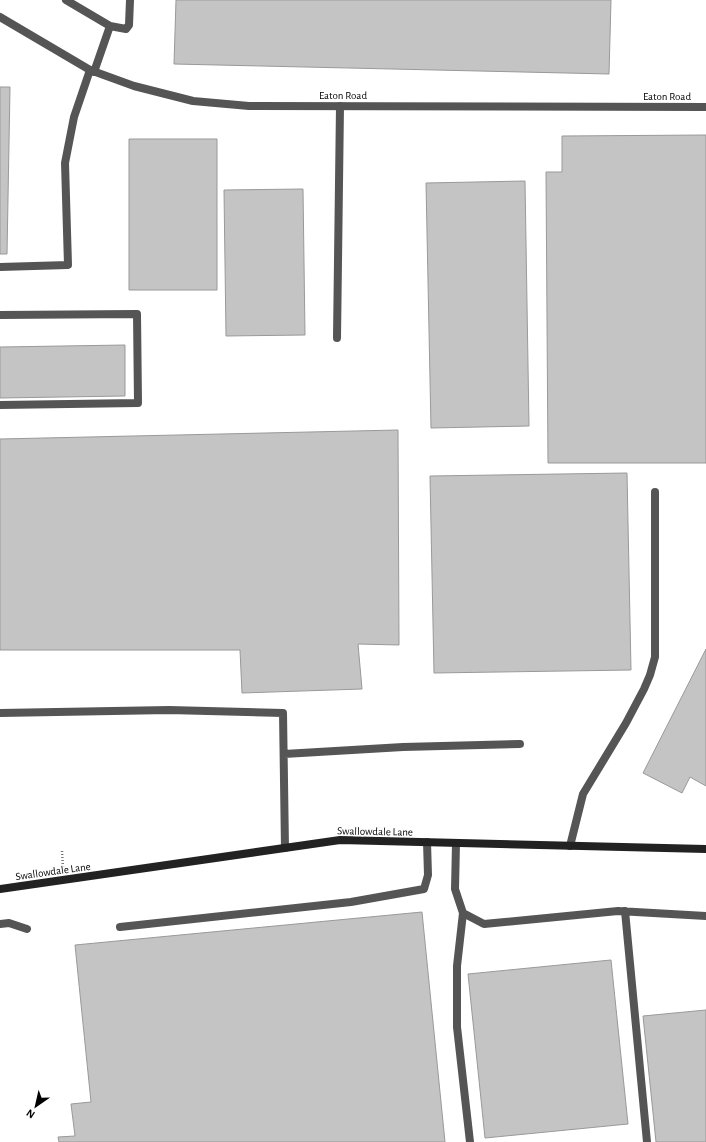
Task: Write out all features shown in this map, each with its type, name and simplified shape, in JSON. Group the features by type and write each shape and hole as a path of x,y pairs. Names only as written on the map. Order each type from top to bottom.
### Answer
{"street":[{"path":"66,0 110,26 126,29 128,28 130,0"},
{"name":"Eaton Road","path":"0,17 92,71 134,86 193,101 249,106 706,107"},
{"path":"0,267 68,265 65,163 74,116 110,26"},
{"path":"337,338 340,106"},
{"path":"0,315 137,314 138,403 0,405"},
{"path":"570,846 583,794 626,723 644,689 650,676 655,657 655,492"},
{"path":"0,713 169,710 283,713 285,848"},
{"path":"284,754 403,747 520,744"},
{"name":"Swallowdale Lane","path":"0,889 340,840 706,849"},
{"path":"120,927 351,902 424,889 428,875 427,842"},
{"path":"456,843 455,889 463,913 456,966 457,1027 470,1142"},
{"path":"463,913 484,924 618,911 706,916"},
{"path":"625,911 647,1142"},
{"path":"0,924 9,923 27,930"}],"building":[{"path":"176,0 611,0 609,74 174,64"},
{"path":"0,87 10,87 7,254 0,254"},
{"path":"706,135 706,463 548,463 546,172 562,172 562,136"},
{"path":"129,139 217,139 217,290 129,290"},
{"path":"525,181 529,426 431,428 426,183"},
{"path":"303,189 305,335 226,336 224,190"},
{"path":"125,345 125,396 0,398 0,347"},
{"path":"398,430 399,645 358,644 362,689 242,693 240,650 0,650 0,439"},
{"path":"627,473 631,670 434,673 430,476"},
{"path":"706,649 706,786 690,777 682,793 643,773"},
{"path":"422,912 445,1142 59,1142 58,1137 75,1136 71,1104 91,1102 75,945"},
{"path":"611,960 628,1124 485,1138 468,974"},
{"path":"706,1010 706,1142 656,1142 643,1016"}]}
